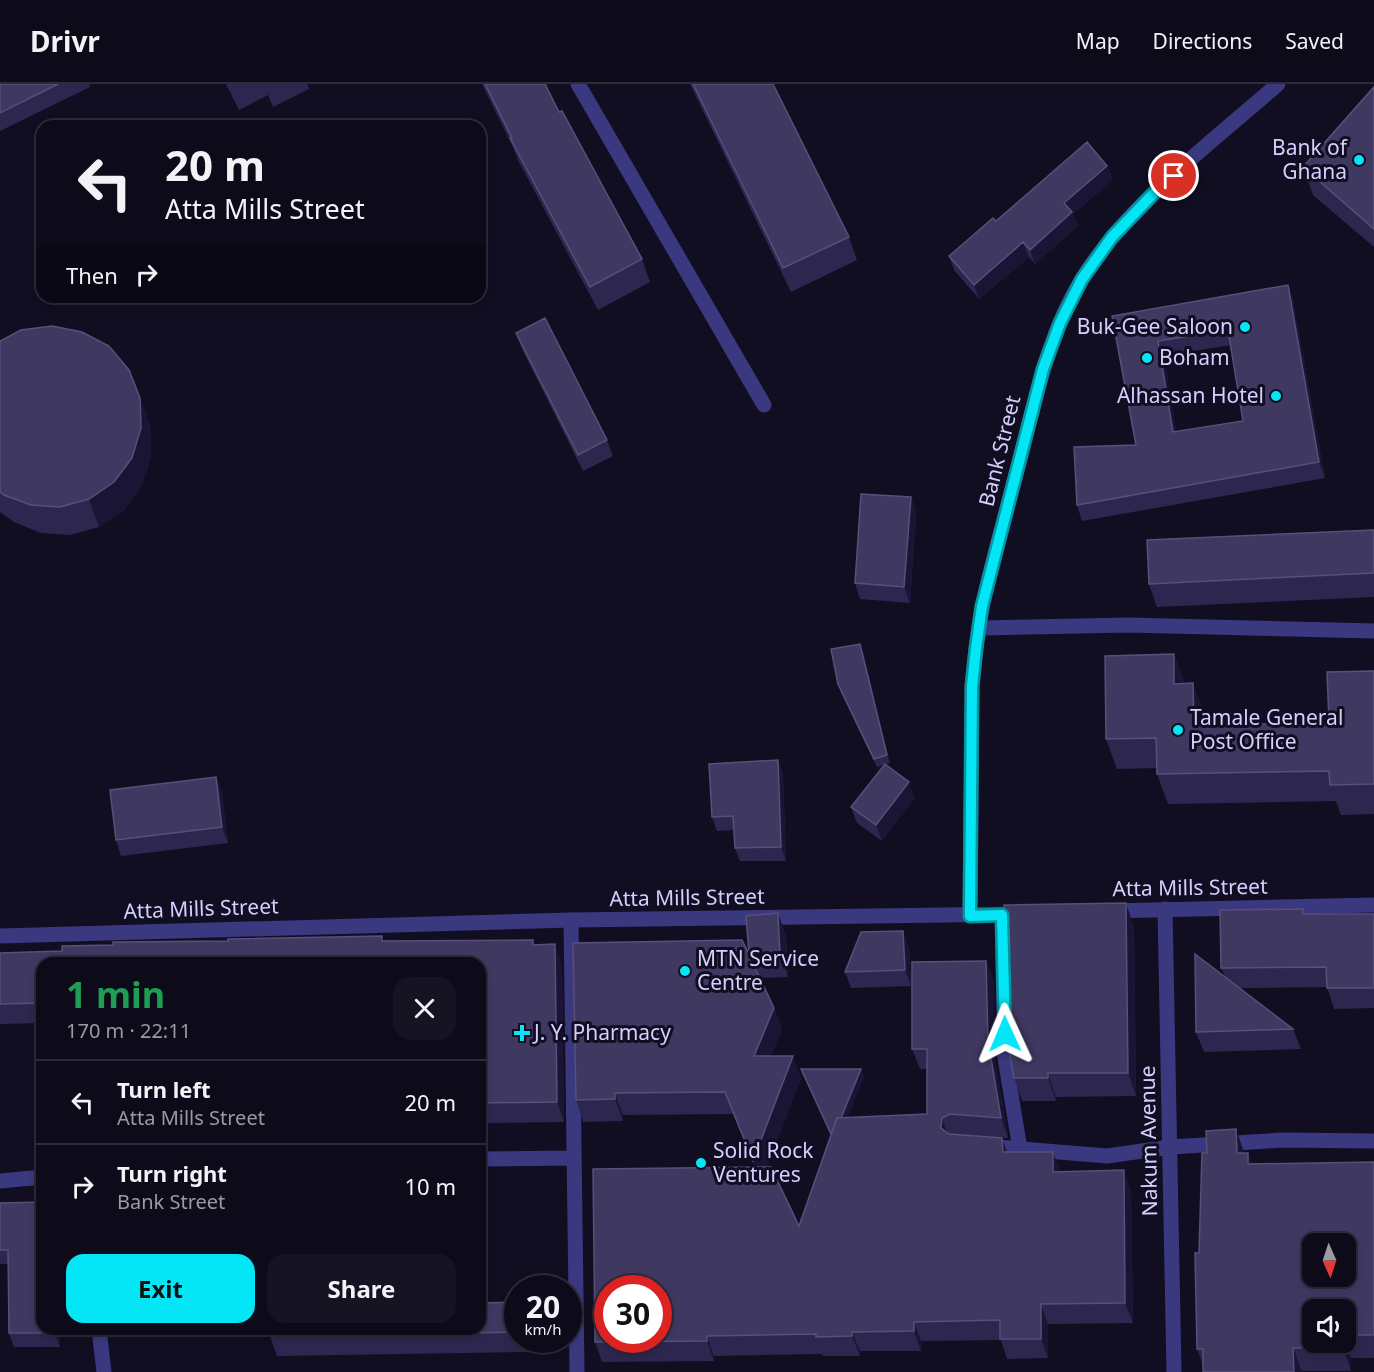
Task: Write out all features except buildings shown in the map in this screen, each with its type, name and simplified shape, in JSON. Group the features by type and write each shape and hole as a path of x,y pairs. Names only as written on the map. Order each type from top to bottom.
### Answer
{"street":[{"path":"578,84 764,405"},
{"name":"Bank Street","path":"970,916 972,686 982,606 1043,369 1060,323 1082,279 1112,237 1156,191 1278,84"},
{"path":"979,628 1128,625 1374,630"},
{"name":"Atta Mills Street","path":"1095,912 1374,905"},
{"name":"Nakum Avenue","path":"1165,909 1174,1372"},
{"name":"Atta Mills Street","path":"0,936 571,920 1037,914"},
{"path":"1002,915 1005,1058 1020,1149"},
{"path":"571,920 577,1372"},
{"path":"967,1144 1107,1156 1170,1148 1283,1140 1374,1141"},
{"path":"486,1159 574,1158"},
{"path":"0,1181 36,1178"},
{"path":"100,1335 104,1372"}],"place":[{"name":"Bank of Ghana","path":"1359,160"},
{"name":"Buk-Gee Saloon","path":"1245,327"},
{"name":"Boham","path":"1147,358"},
{"name":"Alhassan Hotel","path":"1276,396"},
{"name":"Tamale General Post Office","path":"1178,730"},
{"name":"MTN Service Centre","path":"685,971"},
{"name":"J. Y. Pharmacy","path":"522,1033"},
{"name":"Solid Rock Ventures","path":"701,1163"}],"route":[{"path":"1005,1034 1002,915 970,916 972,686 982,606 1043,369 1060,323 1082,279 1112,237 1156,191 1174,176"}]}
